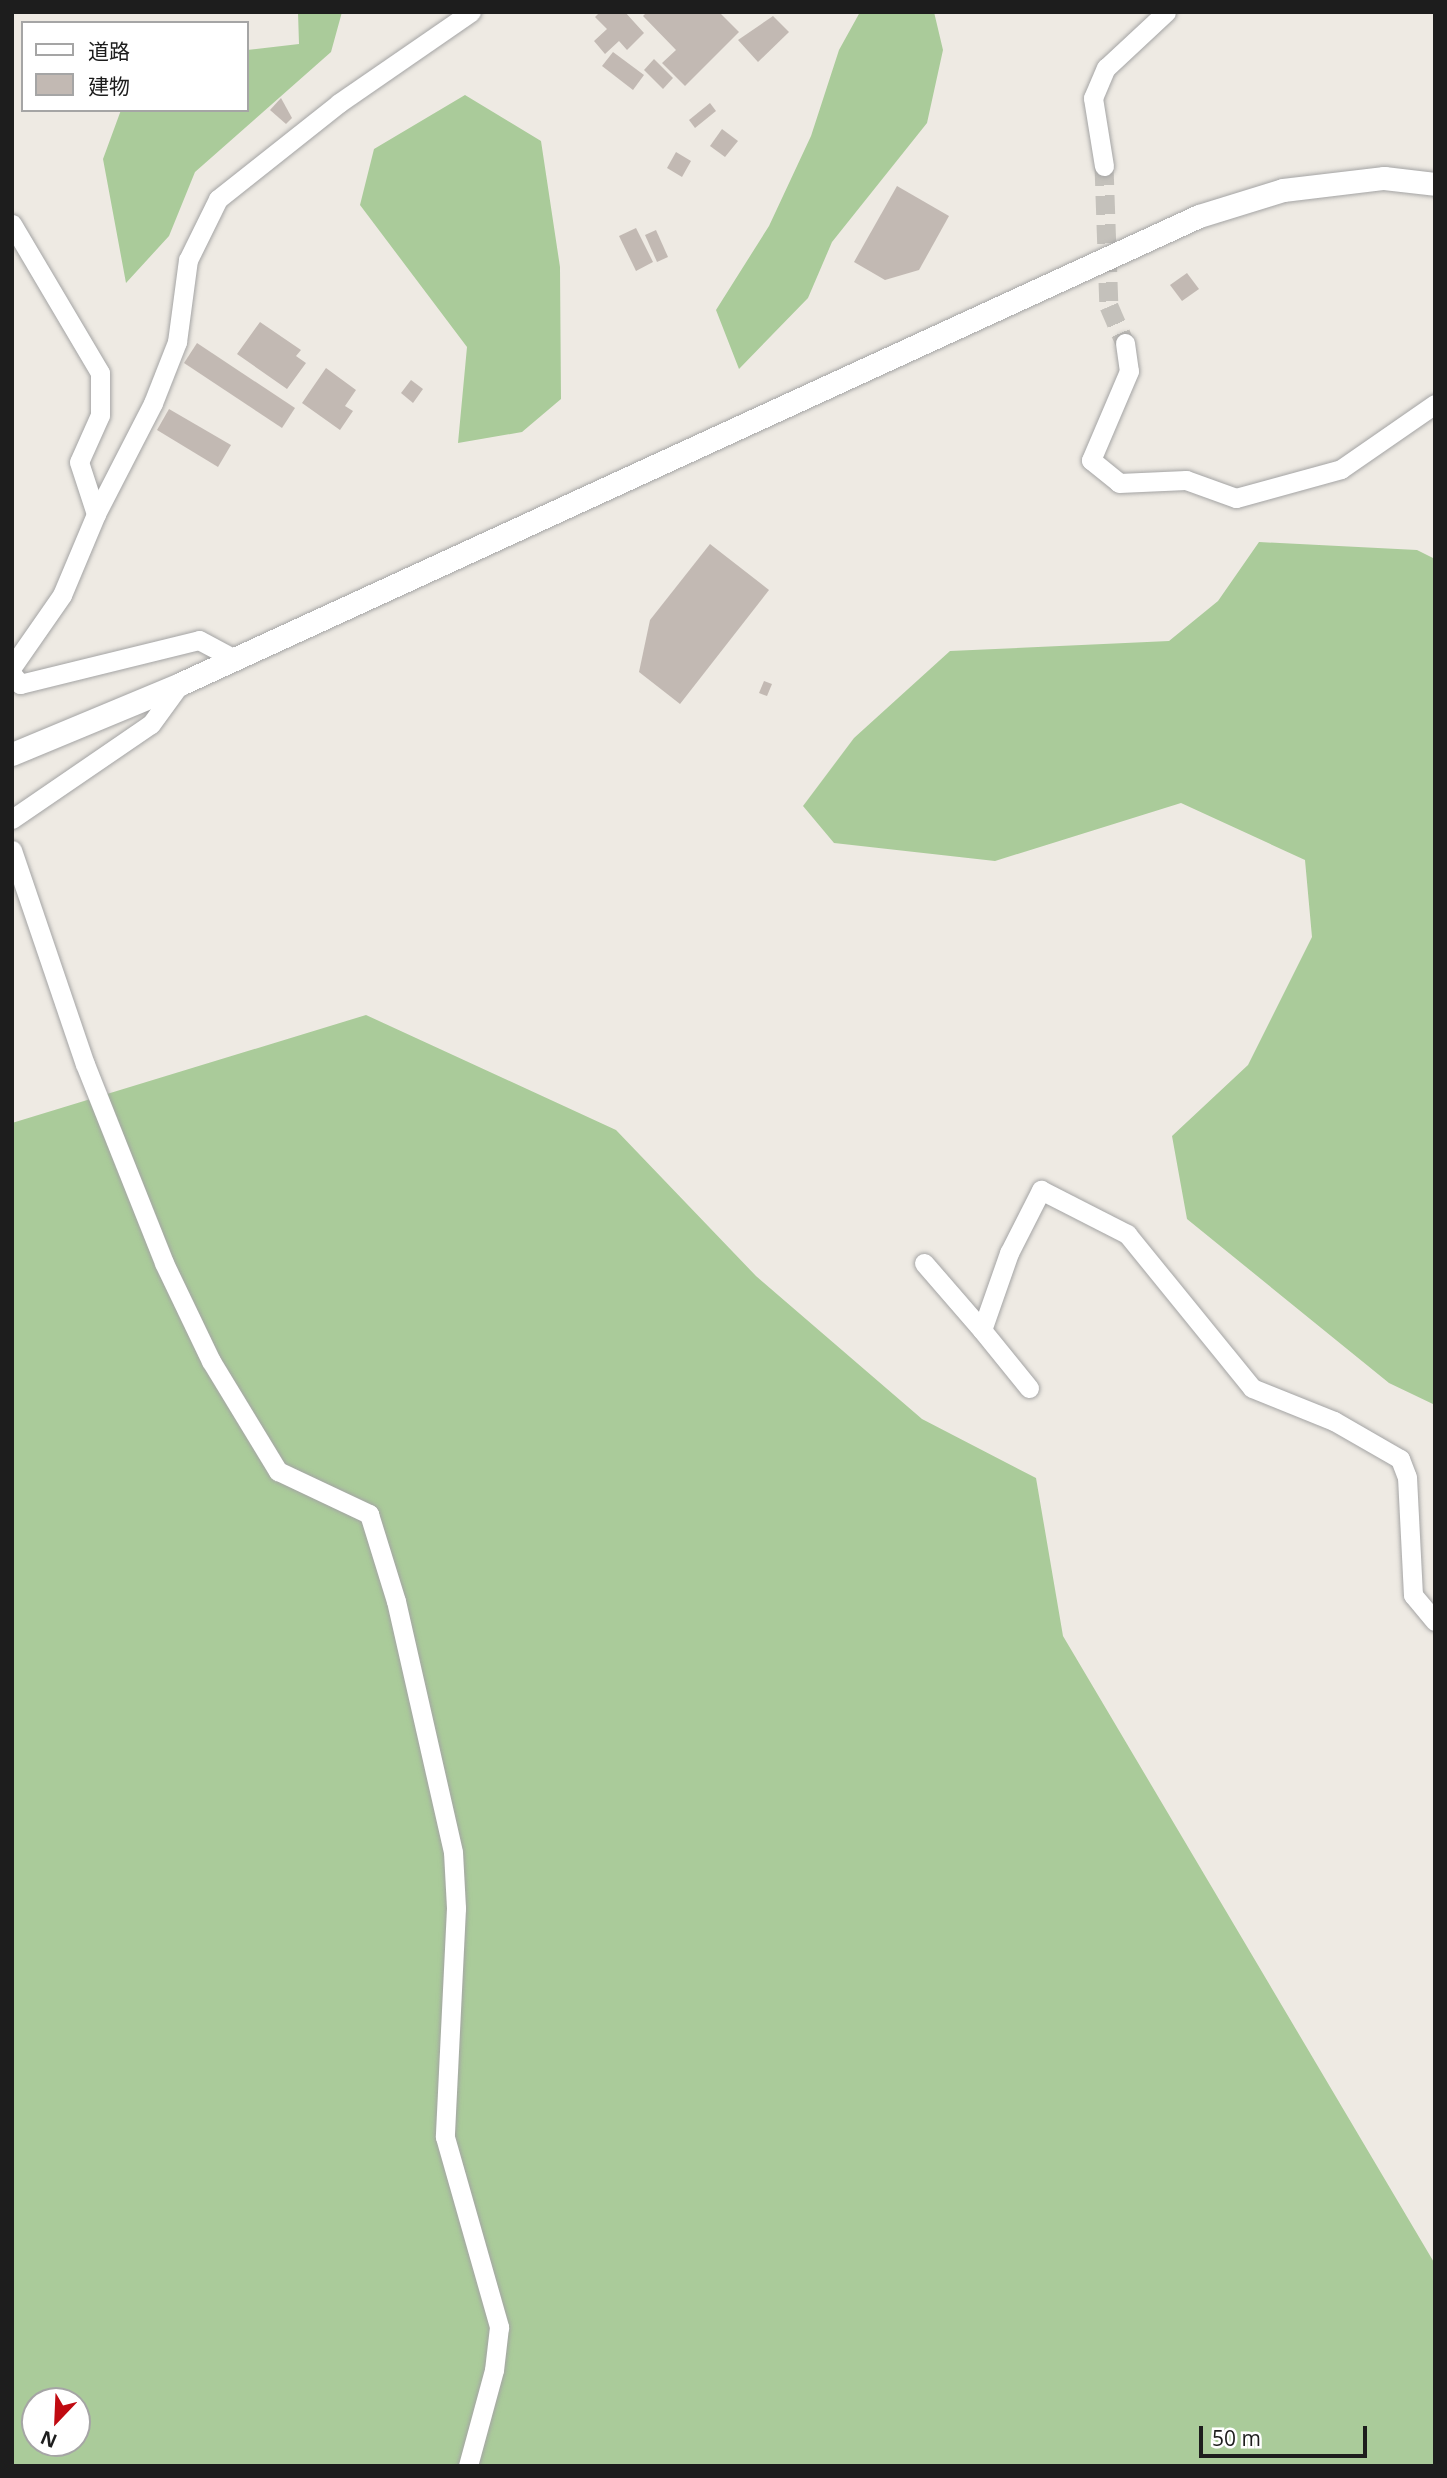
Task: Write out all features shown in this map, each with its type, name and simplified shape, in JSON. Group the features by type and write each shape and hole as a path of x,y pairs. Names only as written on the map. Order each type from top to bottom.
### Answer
{"street":[{"path":"12,667 62,596 96,513 153,403 177,342 188,260 218,199 339,103 434,42 471,12"},
{"path":"1104,166 1093,98 1106,68 1166,12"},
{"path":"12,754 180,684 233,657 1199,216 1283,190 1384,178 1435,184"},
{"path":"12,224 100,373 100,415 79,462 96,513"},
{"path":"1125,343 1129,371 1091,460 1119,483 1186,480 1236,498 1341,469 1435,404"},
{"path":"12,674 20,684 199,640 233,657"},
{"path":"12,819 151,724 180,684"},
{"path":"12,850 85,1064 164,1263 211,1361 278,1471 369,1514 396,1601 453,1852 456,1908 445,2137 499,2327 494,2370 468,2466"},
{"path":"982,1330 1009,1253 1041,1190 1127,1234 1252,1388 1334,1421 1400,1459 1407,1478 1413,1595 1435,1620"},
{"path":"925,1263 1029,1388"}],"green space":[{"path":"298,12 342,12 331,52 195,172 169,236 126,283 103,159 120,112 248,112 248,50 299,44"},
{"path":"860,12 934,12 943,50 927,123 832,242 808,298 739,369 716,310 769,226 811,136 839,50"},
{"path":"465,95 541,141 560,267 561,399 522,432 458,443 467,347 360,205 374,149"},
{"path":"1259,542 1417,550 1435,559 1435,1405 1389,1383 1187,1219 1172,1136 1248,1065 1312,937 1305,860 1181,803 995,861 834,843 803,806 854,738 950,651 1169,641 1218,601"},
{"path":"366,1015 616,1130 756,1276 922,1419 1036,1478 1063,1636 1435,2264 1435,2466 12,2466 12,1123"}],"building":[{"path":"600,12 625,12 644,33 627,50 619,41 605,54 594,41 607,29 595,17"},
{"path":"647,12 719,12 739,32 685,86 662,63 676,50 643,16"},
{"path":"773,16 789,32 758,62 738,40"},
{"path":"613,52 644,75 633,90 602,66"},
{"path":"654,59 673,78 663,89 644,70"},
{"path":"281,98 292,118 286,124 270,110"},
{"path":"710,103 716,111 695,128 689,120"},
{"path":"722,129 738,141 725,157 710,146"},
{"path":"676,152 691,161 682,177 667,168"},
{"path":"897,186 949,216 919,270 885,280 854,262"},
{"path":"636,228 653,262 636,271 619,236"},
{"path":"656,230 668,257 657,262 645,235"},
{"path":"1187,273 1199,289 1182,301 1170,285"},
{"path":"260,322 301,350 296,356 306,363 287,389 237,354"},
{"path":"197,343 295,408 282,428 184,363"},
{"path":"326,368 356,390 345,406 353,411 340,430 302,403"},
{"path":"411,380 423,389 413,403 401,393"},
{"path":"169,409 231,445 218,467 157,430"},
{"path":"710,544 769,590 680,704 639,672 650,620"},
{"path":"764,681 772,684 767,696 759,693"}],"tunnel":[{"path":"1104,166 1109,306 1125,343"}]}
